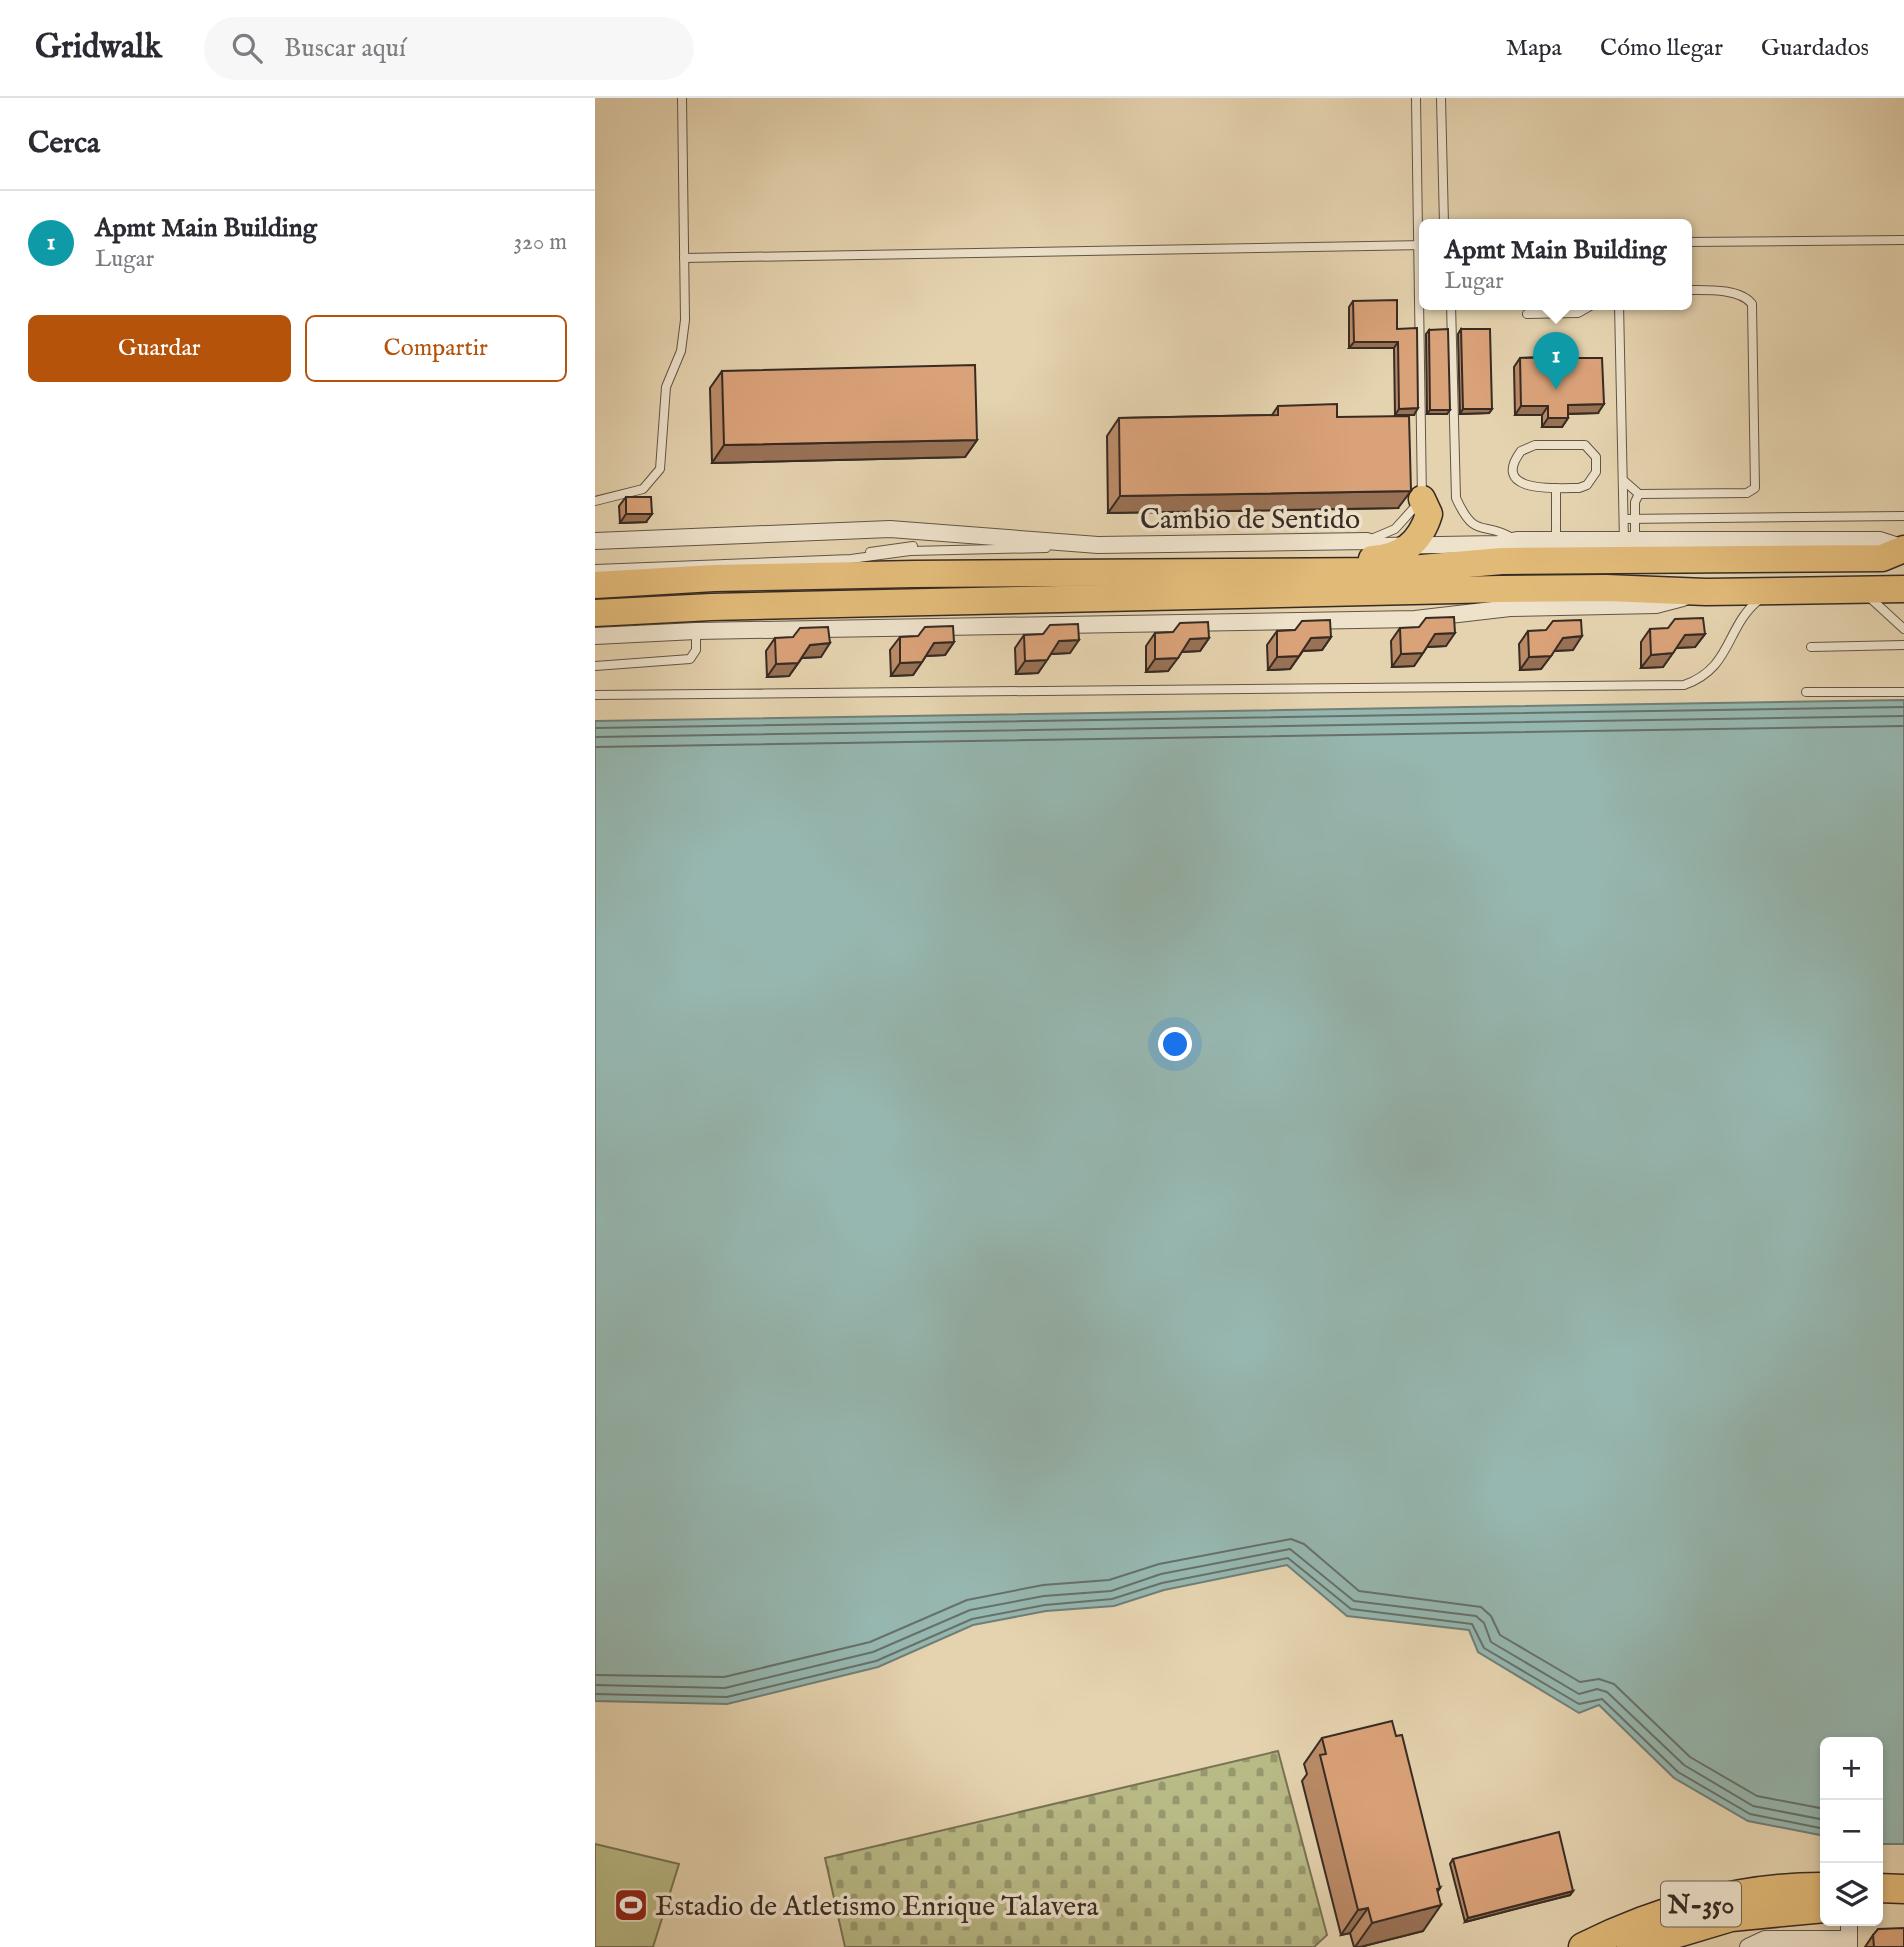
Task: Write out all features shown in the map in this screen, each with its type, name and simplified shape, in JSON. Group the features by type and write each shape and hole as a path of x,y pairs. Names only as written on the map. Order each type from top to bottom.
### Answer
{"highway":[{"name":"N-350","path":"1583,1947 1644,1920 1695,1905 1762,1891 1820,1887"},
{"path":"1883,1888 1904,1889"},
{"name":"N-350","path":"1631,1947 1731,1917 1820,1908"},
{"path":"1883,1908 1904,1908"}],"main road":[{"path":"1227,572 1273,560 1387,558 1400,554 1420,537 1429,514 1422,499"},
{"path":"595,585 714,578 914,574 1387,571 1502,561 1882,558 1904,548"},
{"path":"595,613 711,607 1500,589 1606,588 1706,592 1904,589"}],"street":[{"name":"Cambio de Sentido","path":"595,541 890,529 1098,545 1367,541 1381,546 1498,544 1517,540 1880,540 1904,548"},
{"path":"595,636 696,631 1415,619 1510,608 1657,605 1706,592"},
{"path":"1748,1947 1765,1939 1849,1943"}],"lane":[{"path":"595,501 643,489 660,469 666,387 681,351 685,320 682,98"},
{"path":"1416,98 1421,219"},
{"path":"1441,98 1444,219"},
{"path":"1692,242 1904,240"},
{"path":"684,258 1419,245"},
{"path":"1623,480 1639,494 1747,493 1755,488 1752,304 1743,297 1712,290 1692,290"},
{"path":"1367,541 1395,528 1422,499 1422,310"},
{"path":"1451,310 1456,498 1471,524 1488,531 1503,532 1517,540"},
{"path":"1527,314 1578,313 1583,310"},
{"path":"1619,310 1624,519 1629,541"},
{"path":"1574,444 1585,445 1592,450 1597,464 1593,479 1579,488 1556,488 1529,488 1523,484 1514,471 1521,451 1535,445 1574,444"},
{"path":"1556,488 1556,541"},
{"path":"1629,541 1635,519 1635,499 1639,494"},
{"path":"1624,519 1904,516"},
{"path":"595,569 851,559 910,551 1098,545"},
{"path":"1861,590 1904,629"},
{"path":"595,695 1684,685 1713,670 1748,608 1761,598 1791,591"},
{"path":"595,666 689,659 696,650 696,631"},
{"path":"1811,647 1904,645"},
{"path":"1806,692 1904,692"}],"green space":[{"path":"1278,1751 1327,1935 1314,1947 845,1947 825,1858"},
{"name":"Estadio de Atletismo Enrique Talavera","path":"595,1844 679,1864 653,1947 595,1947"}],"water":[{"path":"1904,700 1904,1844 1883,1844 1883,1737 1820,1737 1820,1835 1748,1821 1674,1778 1599,1705 1579,1713 1478,1652 1469,1630 1347,1616 1287,1565 1164,1590 1114,1606 1046,1611 973,1625 878,1667 727,1704 595,1701 595,721"}],"building":[{"path":"1397,300 1397,329 1417,328 1418,408 1399,409 1398,342 1354,342 1353,301"},
{"path":"1448,329 1450,410 1430,410 1429,330"},
{"path":"1461,329 1490,329 1492,409 1463,409"},
{"path":"1554,350 1571,350 1571,358 1602,358 1604,404 1568,405 1568,418 1548,418 1548,406 1521,406 1520,358 1554,357"},
{"path":"975,365 977,440 724,445 722,371"},
{"path":"1337,404 1337,417 1409,416 1411,491 1120,496 1119,418 1278,415 1278,406"},
{"path":"626,497 651,497 652,514 626,514"},
{"path":"1454,617 1455,633 1435,634 1423,653 1401,654 1400,628 1419,627 1426,618"},
{"path":"1703,618 1705,634 1685,635 1673,653 1651,655 1650,629 1668,628 1675,619"},
{"path":"1330,620 1331,637 1311,638 1299,656 1277,657 1277,631 1295,630 1302,621"},
{"path":"1581,620 1582,636 1563,638 1551,656 1529,657 1528,631 1546,630 1553,621"},
{"path":"1208,622 1209,638 1190,639 1178,658 1155,659 1155,633 1173,632 1180,623"},
{"path":"1078,624 1079,640 1059,641 1047,660 1025,661 1024,635 1043,634 1050,625"},
{"path":"953,626 954,642 934,643 922,662 900,663 900,637 918,636 925,627"},
{"path":"828,627 830,643 810,645 798,663 776,664 775,638 793,637 800,628"},
{"path":"1392,1721 1396,1736 1402,1735 1440,1888 1437,1889 1441,1905 1372,1923 1368,1908 1358,1910 1320,1755 1326,1754 1322,1738"},
{"path":"1559,1832 1573,1891 1468,1918 1453,1859"},
{"path":"1904,1928 1904,1947 1874,1947 1873,1935 1878,1929"}],"place":[{"name":"Apmt Main Building","path":"1556,390"},
{"name":"Estadio de Atletismo Enrique Talavera","path":"631,1905"}]}
